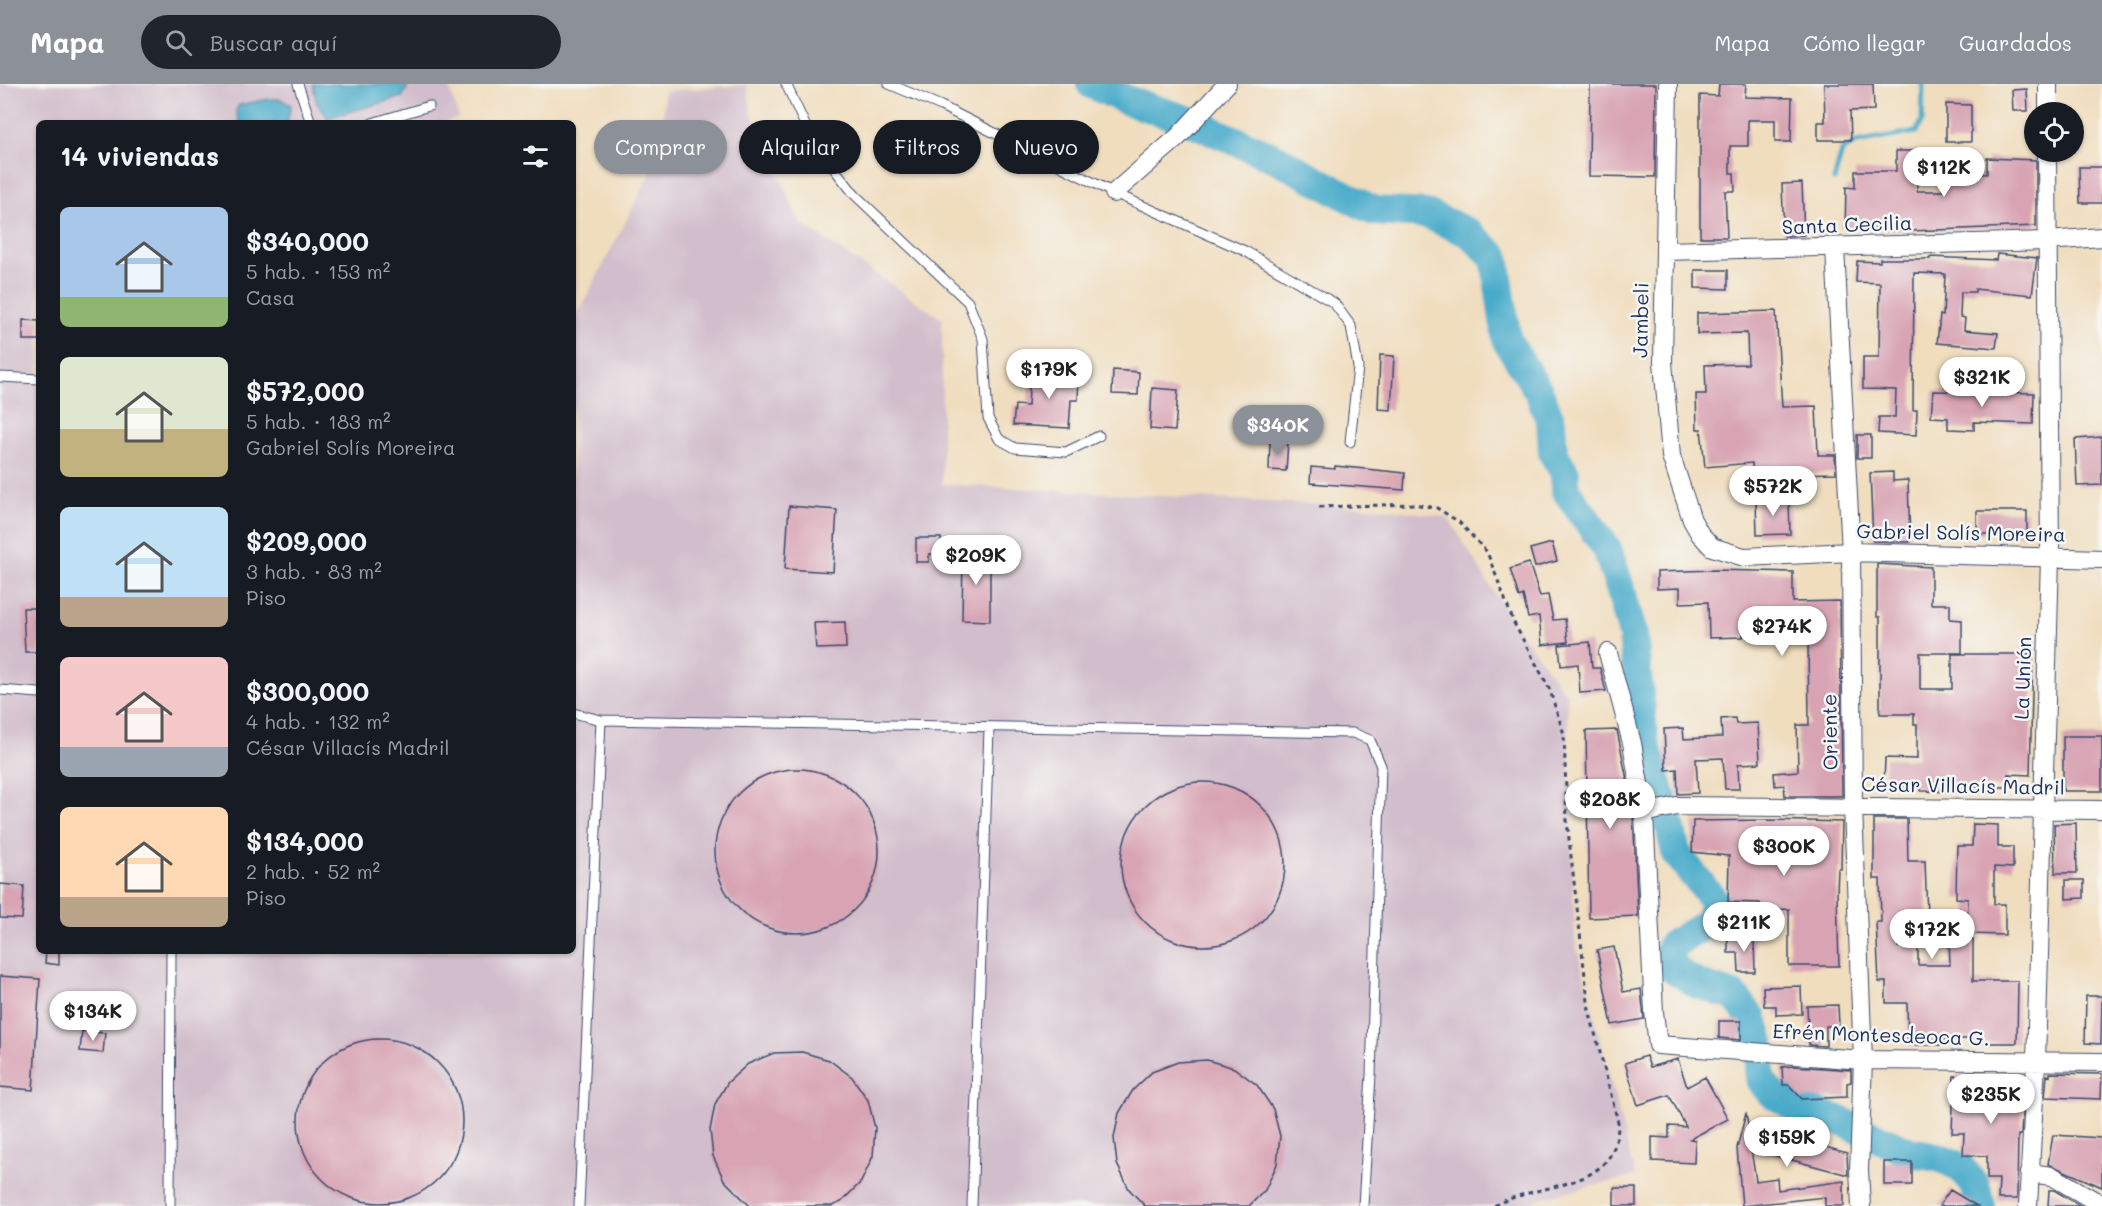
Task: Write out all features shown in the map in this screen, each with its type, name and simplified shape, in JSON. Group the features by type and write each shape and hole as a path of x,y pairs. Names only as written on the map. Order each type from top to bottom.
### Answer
{"street":[{"path":"1114,193 1178,137 1227,84"},
{"name":"Jambeli","path":"1668,84 1663,362 1671,456 1692,520 1712,547"},
{"path":"2048,84 2048,102"},
{"name":"La Unión","path":"2028,1206 2036,1062 2050,557 2047,162"},
{"name":"Santa Cecilia","path":"1665,251 1835,248 2102,237"},
{"name":"Oriente","path":"1835,248 1851,552 1853,807 1863,1060 1858,1170 1861,1206"},
{"name":"Gabriel Solís Moreira","path":"1712,547 1744,557 1851,552 2102,559"},
{"path":"1608,653 1650,811"},
{"name":"César Villacís Madril","path":"1650,811 1677,806 2102,810"},
{"name":"Efrén Montesdeoca G.","path":"1650,811 1654,1012 1658,1045 1751,1054 1773,1053 1863,1060 2102,1062"},
{"path":"2029,1173 2052,1176 2102,1205"}],"lane":[{"path":"298,84 310,120"},
{"path":"786,84 813,142 855,195 968,302 983,339 988,418 999,439 1015,448 1066,452 1099,436"},
{"path":"889,84 941,106 1114,193 1245,251 1334,303 1351,326 1358,367 1350,442"},
{"path":"382,120 429,106"},
{"path":"0,377 36,380"},
{"path":"0,690 36,693"},
{"path":"576,713 601,720 989,729 1353,733 1370,740 1381,766 1371,1075 1364,1206"},
{"path":"579,1206 601,720"},
{"path":"972,1206 989,729"},
{"path":"170,1206 171,954"}],"path":[{"path":"1319,507 1414,504 1437,508 1459,522 1487,552 1514,623 1550,688 1564,734 1567,822 1589,1010 1618,1122 1618,1140 1607,1162 1588,1176 1494,1206"}],"shaded area":[{"path":"0,84 448,84 459,118 452,120 36,120 36,954 576,954 576,317 650,174 727,174 727,120 664,120 664,91 747,85 755,120 739,120 739,174 778,174 800,223 942,319 942,484 1383,508 1448,517 1513,623 1567,695 1575,941 1635,1176 1541,1198 1523,1206 0,1206"}],"water":[{"path":"313,84 406,84 407,88 402,97 328,118 316,102"},
{"path":"280,99 291,105 288,120 239,120 236,111 239,105"}],"building":[{"path":"1590,84 1656,84 1655,177 1589,176"},
{"path":"1719,84 1746,84 1745,97 1792,98 1791,142 1775,142 1775,120 1748,120 1748,146 1730,146 1730,173 1734,173 1735,191 1725,191 1727,237 1700,237 1700,95 1718,96"},
{"path":"1824,84 1873,84 1874,110 1850,111 1851,140 1818,140 1818,122 1825,122"},
{"path":"2027,89 2028,102 2024,102 2024,111 2013,111 2012,90"},
{"path":"1946,104 1971,105 1971,142 1946,142"},
{"path":"1896,151 1917,151 1917,191 1943,191 1943,173 1987,174 1987,158 2036,162 2036,226 1911,231 1845,229 1846,187 1855,188 1855,171 1896,171"},
{"path":"2079,167 2102,167 2102,203 2080,203"},
{"path":"1802,183 1804,235 1784,236 1782,184"},
{"path":"1997,254 2037,258 2032,295 1975,289 1975,292 1961,292 1960,317 1965,318 1964,330 1998,333 1996,348 1937,343 1940,315 1943,316 1945,274 1914,273 1913,410 1917,410 1916,435 1878,433 1879,417 1895,417 1896,390 1863,389 1863,357 1879,357 1880,283 1856,282 1857,261 1880,262 1880,259 1930,259 1930,257 1996,260"},
{"path":"1695,270 1728,270 1728,289 1695,288"},
{"path":"1776,311 1782,407 1816,406 1818,455 1835,455 1836,473 1753,475 1752,463 1705,467 1701,429 1697,429 1696,394 1706,394 1705,365 1748,364 1747,333 1697,334 1697,313"},
{"path":"23,320 36,321 36,340 23,340"},
{"path":"1380,355 1394,356 1391,410 1378,409"},
{"path":"1113,370 1139,372 1138,395 1112,394"},
{"path":"1030,371 1079,373 1078,400 1071,400 1069,428 1013,425 1015,405 1028,406"},
{"path":"1152,388 1178,390 1175,431 1150,429"},
{"path":"1933,391 2034,393 2033,424 1974,422 1974,430 1948,429 1948,418 1931,417"},
{"path":"1857,435 1871,435 1871,458 1857,458"},
{"path":"2102,437 2102,485 2077,486 2075,439"},
{"path":"1270,441 1288,442 1286,471 1269,470"},
{"path":"1335,466 1405,473 1404,490 1310,483 1311,467 1335,469"},
{"path":"1893,472 1893,481 1908,480 1910,542 1873,541 1870,473"},
{"path":"1789,499 1790,534 1757,535 1756,500"},
{"path":"789,506 837,510 833,572 785,569"},
{"path":"1977,511 2027,511 2027,534 1977,534"},
{"path":"916,538 941,538 941,555 929,554 929,562 916,562"},
{"path":"1552,543 1557,561 1535,567 1530,549"},
{"path":"963,552 990,552 990,621 962,620"},
{"path":"1529,563 1540,596 1548,595 1553,620 1565,619 1568,642 1542,645 1539,616 1528,618 1523,595 1519,597 1510,569"},
{"path":"1877,564 1931,567 1931,604 1950,604 1950,619 1962,620 1962,653 1920,653 1920,689 1952,689 1952,654 2033,654 2030,775 2008,774 2008,787 1968,787 1967,792 1921,791 1921,786 1884,785 1885,758 1917,759 1917,724 1914,724 1914,714 1880,714 1880,617 1877,617"},
{"path":"1715,570 1793,572 1793,602 1840,601 1842,796 1785,796 1784,785 1775,786 1774,773 1798,771 1797,725 1809,725 1808,644 1802,644 1802,635 1743,634 1743,637 1709,638 1708,602 1680,603 1680,588 1657,589 1657,572"},
{"path":"23,608 36,608 36,652 25,652"},
{"path":"845,622 846,648 816,649 814,623"},
{"path":"1590,642 1592,668 1600,668 1606,691 1580,693 1578,664 1561,666 1559,645"},
{"path":"1735,718 1736,724 1758,723 1760,763 1738,764 1739,789 1725,789 1723,758 1696,759 1698,793 1678,794 1677,769 1666,770 1664,729 1683,728 1684,739 1722,737 1721,719"},
{"path":"1617,730 1627,780 1627,797 1630,797 1633,814 1638,916 1589,918 1586,731"},
{"path":"2063,736 2102,736 2102,791 2063,791"},
{"path":"797,769 813,770 828,775 855,793 873,820 878,835 878,867 873,882 855,909 828,927 813,932 797,933 781,932 766,927 739,909 721,882 716,867 715,851 716,835 721,820 739,793 766,775 781,770"},
{"path":"1203,782 1219,783 1234,788 1261,806 1279,833 1284,848 1284,880 1279,895 1261,922 1234,940 1219,945 1203,946 1187,945 1172,940 1145,922 1127,895 1122,880 1121,864 1122,848 1127,833 1145,806 1172,788 1187,783"},
{"path":"1874,819 1907,819 1908,861 1925,861 1927,916 1898,917 1898,947 1918,946 1918,965 1950,965 1949,940 1973,940 1973,981 2018,981 2017,1043 1977,1043 1977,1039 1943,1039 1943,1045 1908,1045 1907,1003 1886,1003 1886,982 1879,982 1876,922 1881,922 1880,879 1874,879"},
{"path":"1693,821 1842,822 1841,869 1838,869 1837,892 1839,966 1789,966 1789,909 1761,910 1760,903 1728,902 1729,856 1692,852"},
{"path":"2076,823 2077,873 2055,873 2054,824"},
{"path":"1973,824 1998,825 1998,847 2013,847 2013,868 1994,867 1994,904 2005,904 2005,935 1967,934 1968,899 1956,898 1957,846 1972,846"},
{"path":"2066,880 2084,880 2084,898 2066,899"},
{"path":"0,884 24,886 22,919 0,918"},
{"path":"1728,938 1754,938 1755,972 1739,972 1738,953 1728,953"},
{"path":"1614,947 1623,992 1641,989 1644,1019 1612,1025 1597,950"},
{"path":"46,954 59,954 59,965 45,963"},
{"path":"0,976 40,979 33,1090 0,1087"},
{"path":"1801,986 1802,1014 1776,1015 1776,1006 1764,1006 1763,987"},
{"path":"2086,996 2102,996 2101,1044 2085,1043"},
{"path":"1838,1005 1839,1026 1826,1026 1826,1046 1809,1045 1807,1006"},
{"path":"1719,1021 1741,1021 1741,1040 1719,1038"},
{"path":"82,1031 105,1033 103,1053 80,1051"},
{"path":"380,1039 396,1040 411,1045 438,1063 456,1090 461,1105 461,1137 456,1152 438,1179 411,1197 396,1202 380,1203 364,1202 349,1197 322,1179 304,1152 299,1137 298,1121 299,1105 304,1090 322,1063 349,1045 364,1040"},
{"path":"802,1052 829,1060 852,1077 868,1100 875,1128 873,1156 861,1182 841,1202 832,1206 750,1206 724,1180 713,1156 710,1130 715,1104 728,1082 748,1064 774,1053"},
{"path":"1646,1056 1650,1067 1678,1059 1687,1087 1705,1077 1728,1119 1690,1139 1695,1140 1694,1163 1652,1161 1652,1137 1669,1138 1669,1126 1686,1127 1669,1095 1638,1105 1625,1063"},
{"path":"1207,1060 1234,1068 1257,1085 1273,1109 1280,1136 1277,1164 1265,1190 1249,1206 1145,1206 1129,1189 1117,1164 1114,1138 1119,1113 1133,1090 1152,1072 1178,1062"},
{"path":"1782,1067 1851,1070 1851,1082 1847,1083 1847,1097 1802,1099 1789,1085 1783,1085"},
{"path":"2050,1073 2102,1074 2101,1099 2045,1097 2047,1075 2050,1076"},
{"path":"2001,1074 2024,1075 2021,1135 2018,1135 2017,1199 1998,1199 1999,1179 1987,1179 1987,1156 1963,1155 1964,1133 1952,1133 1954,1076 2001,1078"},
{"path":"1746,1113 1748,1125 1847,1153 1848,1175 1751,1149 1756,1181 1777,1178 1778,1190 1844,1181 1844,1206 1825,1206 1825,1197 1742,1206 1737,1148"},
{"path":"2053,1135 2102,1138 2102,1187 2048,1164"},
{"path":"1884,1162 1912,1162 1912,1185 1884,1185"},
{"path":"1614,1188 1636,1188 1636,1206 1614,1206"},
{"path":"1950,1190 1977,1206 1939,1206"},
{"path":"2049,1190 2054,1190 2081,1206 2048,1206"}],"waterway":[{"path":"1091,84 1129,101 1190,121 1279,160 1374,211 1427,214 1469,233 1495,257 1507,341 1539,392 1551,422 1553,453 1565,473 1565,489 1607,549 1621,591 1633,635 1644,741 1668,817 1676,853 1716,903 1708,923 1672,945 1668,955 1674,969 1697,984 1734,996 1753,1019 1760,1042 1760,1079 1770,1092 1792,1105 1836,1119 1910,1152 1942,1158 1960,1167 1975,1185 1981,1206"},
{"path":"1834,180 1842,151 1856,143 1916,132 1922,121 1923,84"}]}
